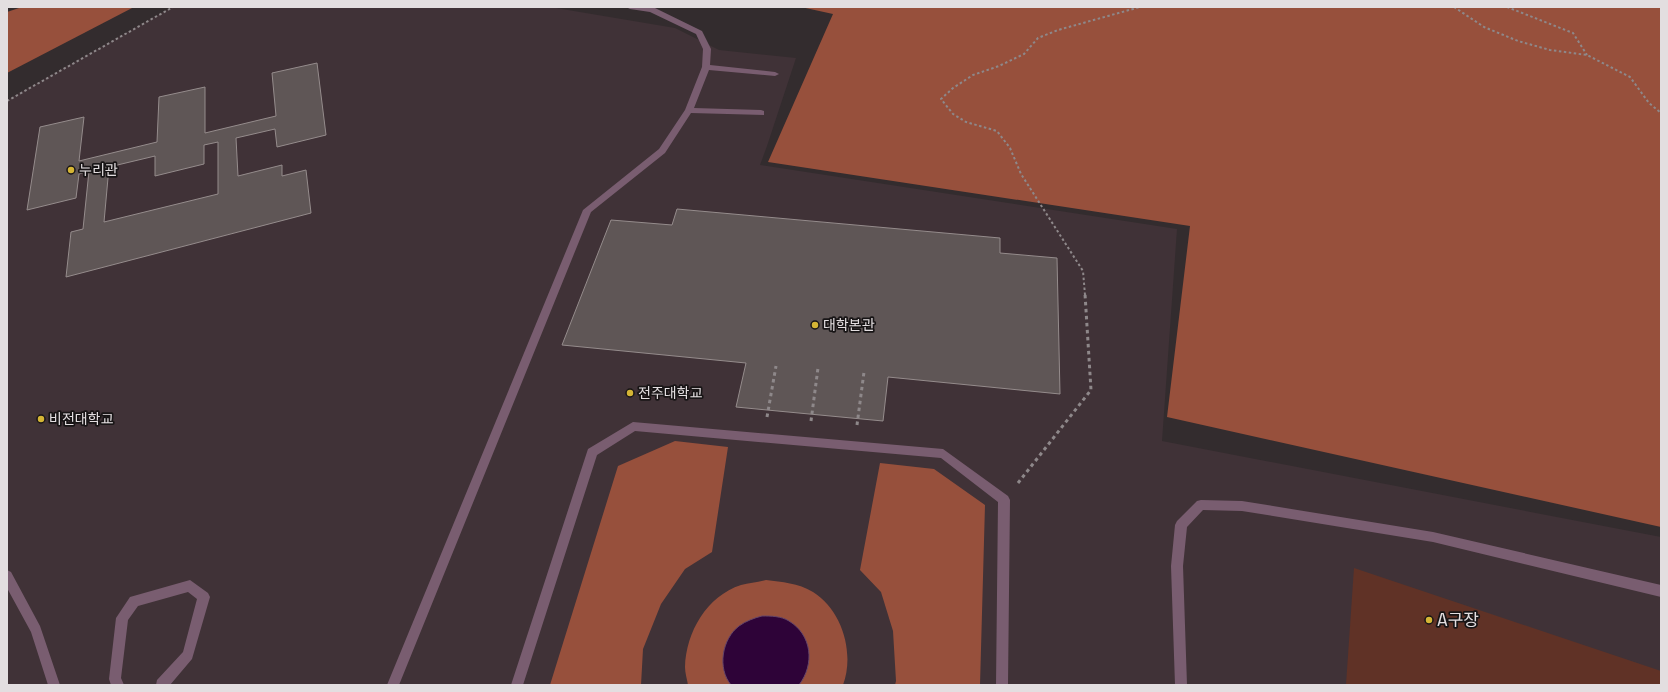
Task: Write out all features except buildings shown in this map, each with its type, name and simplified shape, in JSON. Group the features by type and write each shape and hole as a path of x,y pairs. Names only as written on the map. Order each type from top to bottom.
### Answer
{"lane":[{"path":"393,685 587,210 662,151 689,110 706,67 707,49 699,33 652,10 630,7"},
{"path":"706,67 775,74"},
{"path":"689,110 762,113"},
{"path":"517,685 592,452 633,426 943,454 1004,500 1002,685"},
{"path":"1181,685 1177,566 1181,525 1201,505 1242,506 1432,537 1661,591"},
{"path":"7,576 36,630 54,685"},
{"path":"118,685 115,679 122,618 134,601 190,586 204,597 188,655 162,685"}],"path":[{"path":"7,101 172,7"},
{"path":"1004,500 1091,390 1083,271 1021,174 1010,148 997,131 966,122 953,114 941,99 953,88 972,75 999,66 1024,54 1038,38 1058,30 1140,7"},
{"path":"1454,7 1484,27 1518,42 1550,50 1587,55 1630,77 1649,103 1661,113"},
{"path":"1507,7 1537,20 1574,33 1587,55"},
{"path":"765,438 767,410 776,366"},
{"path":"808,442 818,368"},
{"path":"855,446 864,372"}],"shaded area":[{"path":"22,7 134,7 7,73 7,12"},
{"name":"전주대학교","path":"172,7 550,7 675,28 719,50 796,58 760,165 1177,229 1162,441 1661,537 1661,685 7,685 7,100"},
{"path":"801,7 1661,7 1661,527 1167,417 1190,226 768,162 833,14"},
{"path":"675,441 728,447 712,552 685,569 661,604 643,649 641,685 550,685 618,466"},
{"path":"880,463 934,469 985,505 980,685 895,685 893,631 881,592 860,570"},
{"name":"A구장","path":"1354,568 1661,671 1661,685 1346,685"},
{"path":"766,580 790,583 807,589 823,600 832,610 843,633 846,646 846,673 843,685 688,685 685,669 686,654 689,641 701,617 718,598 729,590 741,585"},
{"path":"762,616 786,619 797,627 803,634 809,650 809,659 804,677 799,685 731,685 727,678 724,670 723,654 729,638 739,626"}],"place":[{"name":"누리관","path":"71,170"},
{"name":"대학본관","path":"815,325"},
{"name":"전주대학교","path":"630,393"},
{"name":"비전대학교","path":"41,419"},
{"name":"A구장","path":"1429,620"}]}
